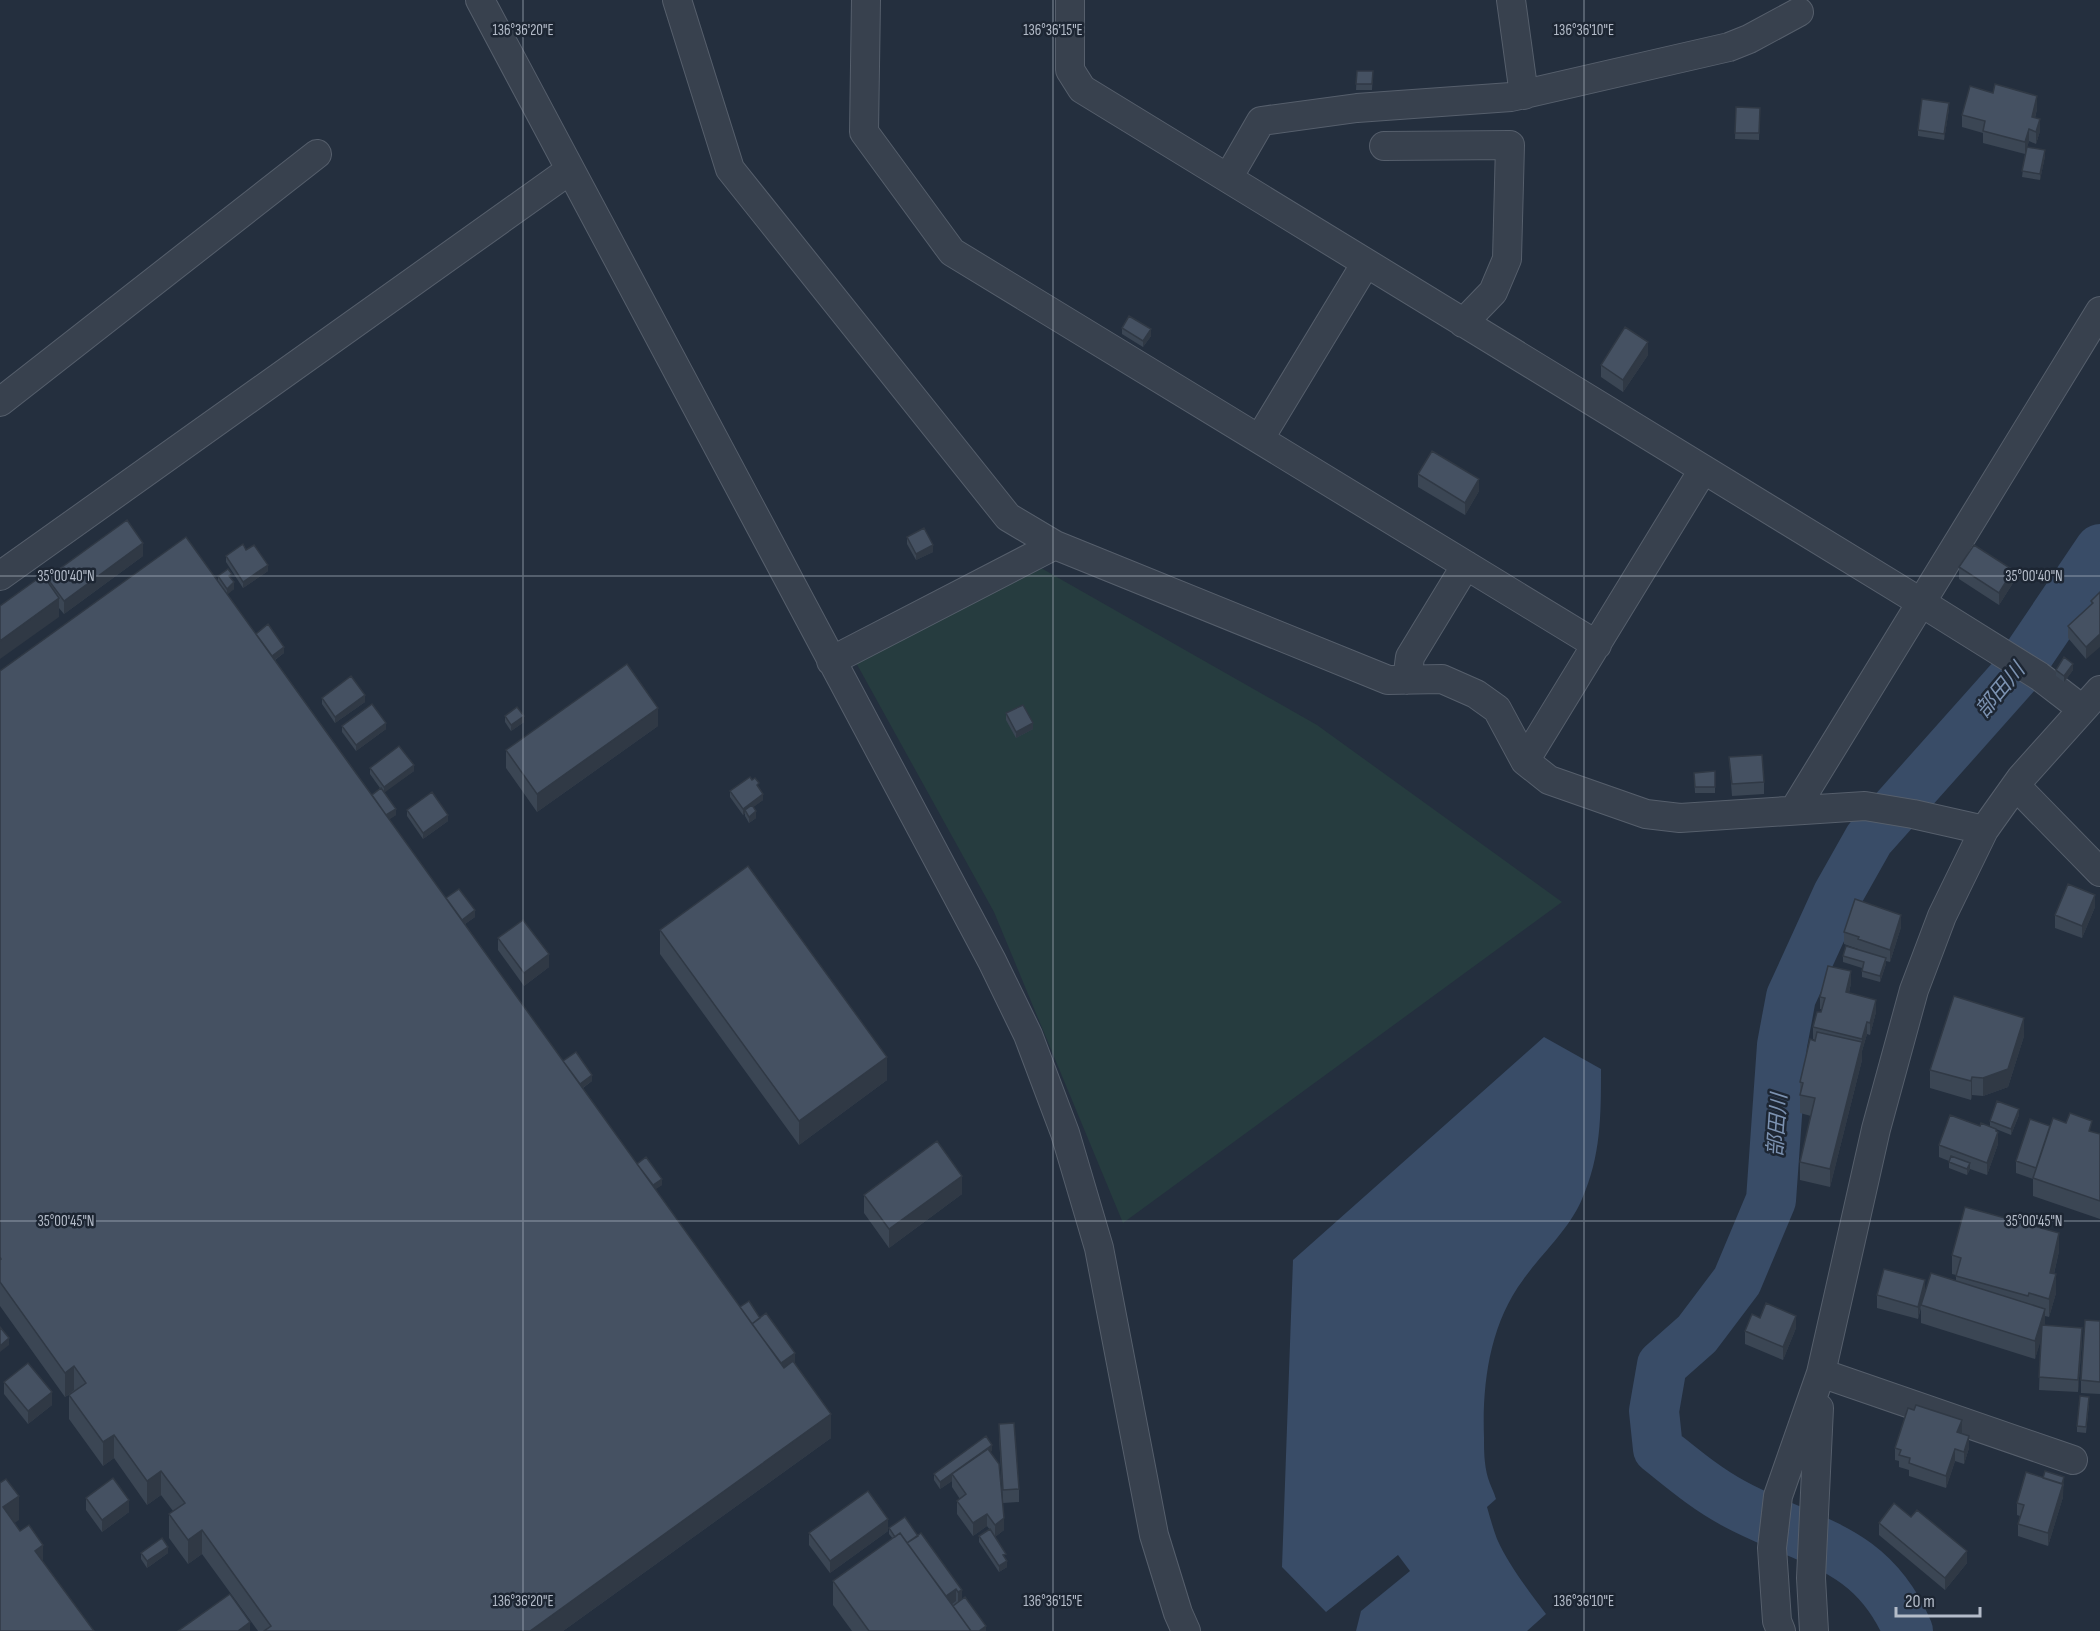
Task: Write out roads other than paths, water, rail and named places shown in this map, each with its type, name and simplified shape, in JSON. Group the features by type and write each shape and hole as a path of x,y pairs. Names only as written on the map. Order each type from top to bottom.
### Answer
{"street":[{"path":"480,0 992,961 1028,1035 1065,1133 1099,1248 1154,1535 1178,1613 1186,1631"},
{"path":"677,0 730,169 1008,517 1055,544 1388,680 1442,679 1476,694 1497,709 1525,761 1549,780 1646,814 1680,818 1865,806 1984,830"},
{"path":"866,0 864,132 952,252 1597,645"},
{"path":"1070,0 1070,70 1082,89 2039,676 2091,699 2016,786 1984,830 1942,916 1914,990 1876,1129 1821,1372 1778,1496 1772,1548 1779,1626"},
{"path":"1511,0 1524,94"},
{"path":"1228,178 1261,121 1357,108 1524,94 1729,47 1749,39 1798,12"},
{"path":"1384,146 1510,145 1507,259 1493,292 1464,323"},
{"path":"0,402 317,154"},
{"path":"0,576 570,170"},
{"path":"1260,438 1366,263"},
{"path":"1794,810 2100,311"},
{"path":"1525,761 1703,470"},
{"path":"831,661 1055,544"},
{"path":"1407,680 1410,657 1466,565"},
{"path":"2016,786 2100,872"},
{"path":"1821,1372 2073,1460"},
{"path":"1814,1631 1811,1578 1821,1372"}],"water":[{"path":"1544,1037 1601,1069 1599,1135 1593,1167 1577,1210 1523,1280 1512,1297 1496,1335 1487,1375 1484,1452 1489,1481 1496,1499 1487,1507 1497,1539 1507,1559 1546,1614 1527,1631 1356,1631 1361,1611 1410,1571 1398,1555 1326,1612 1282,1567 1293,1260"}],"waterway":[{"name":"部田川","path":"1908,1631 1893,1602 1875,1580 1856,1563 1834,1549 1733,1503 1694,1478 1658,1449 1654,1411 1662,1365 1697,1334 1737,1281 1771,1200 1782,1045 1791,997 1838,894 1869,839 2015,675 2100,549"}]}
